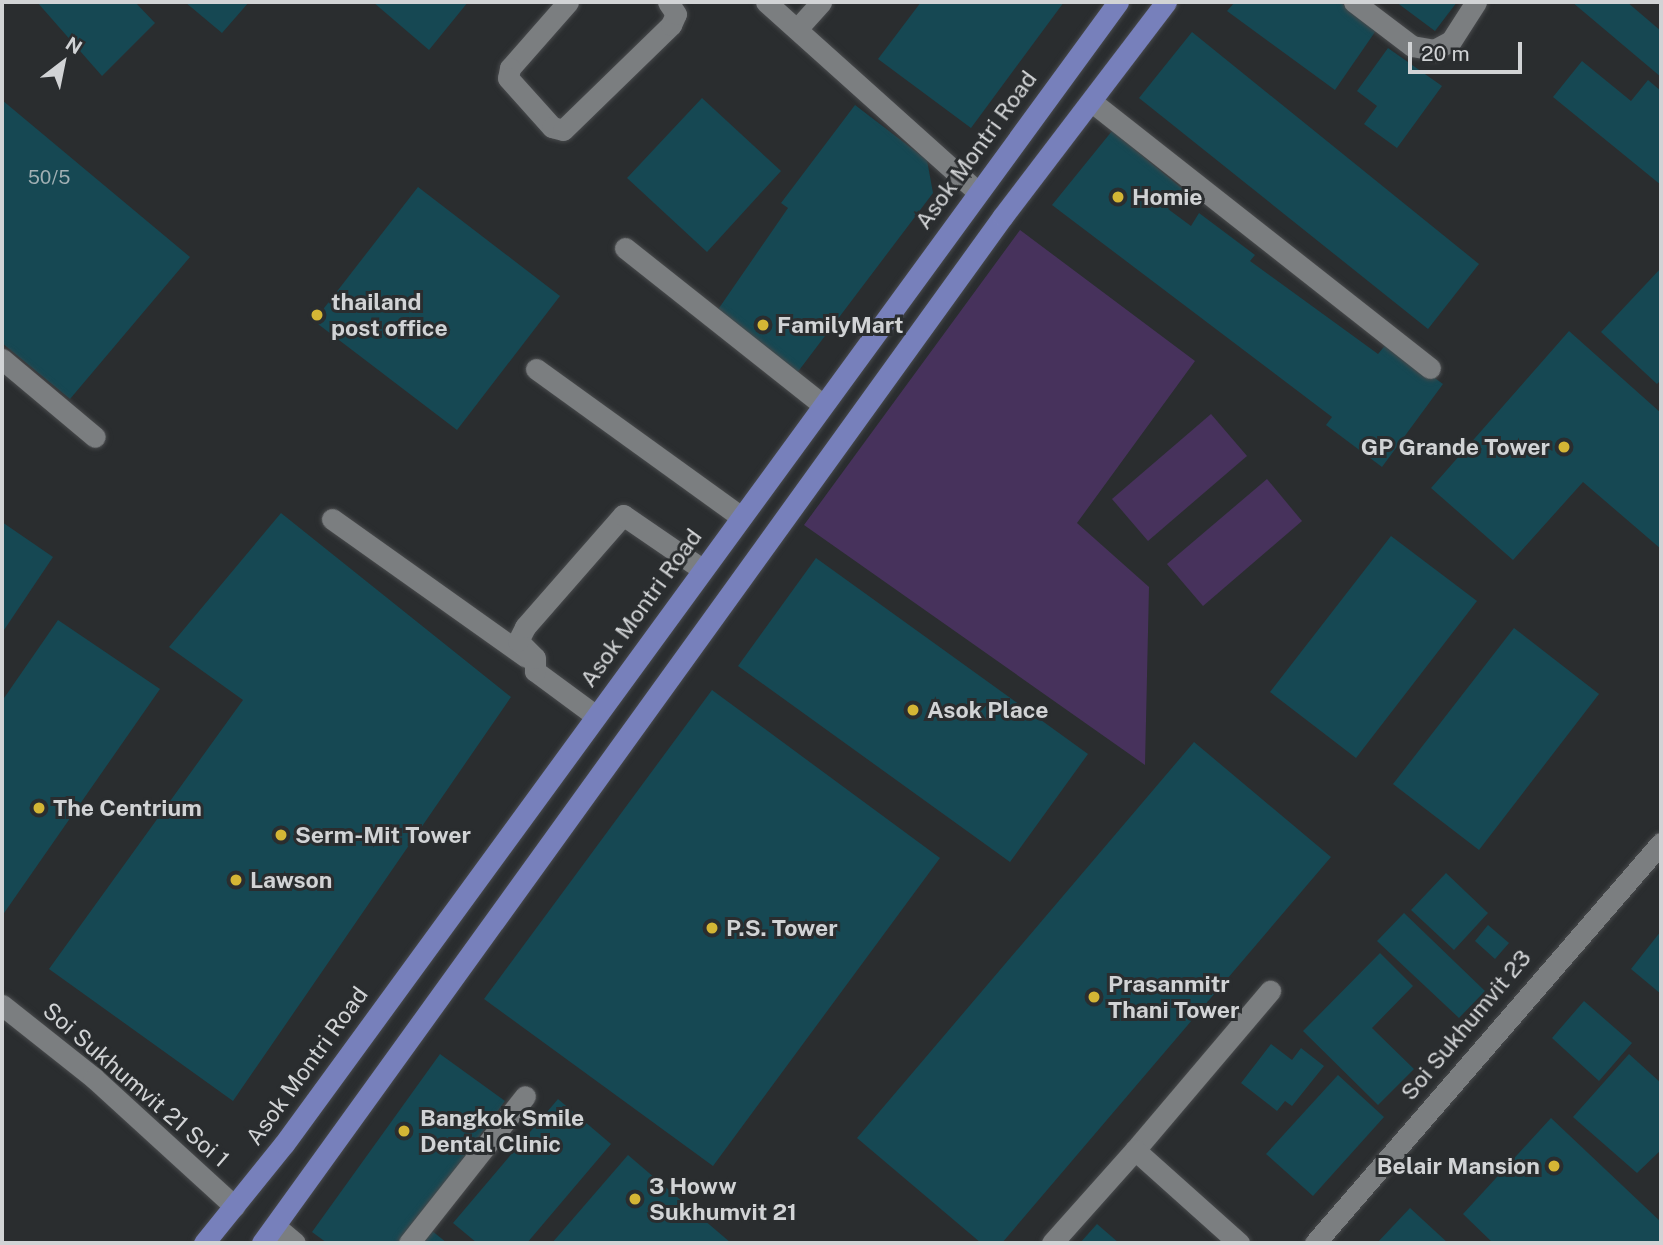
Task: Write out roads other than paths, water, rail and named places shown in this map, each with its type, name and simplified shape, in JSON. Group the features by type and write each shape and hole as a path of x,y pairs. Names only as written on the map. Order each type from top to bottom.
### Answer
{"main road":[{"name":"Asok Montri Road","path":"204,1243 596,716 977,191 1118,2"},
{"path":"261,1243 1003,216 1166,2"}],"street":[{"path":"568,2 510,68 508,78 552,127 564,130 671,24 676,14 668,2"},
{"path":"766,2 977,191"},
{"path":"797,29 821,2"},
{"path":"1354,2 1412,46 1434,50 1451,41 1476,2"},
{"path":"1092,102 1430,369"},
{"path":"625,248 822,404"},
{"path":"2,359 95,436"},
{"path":"536,369 741,517"},
{"path":"596,716 535,671 519,635 619,516 632,519 702,569"},
{"path":"332,519 533,662"},
{"name":"Soi Sukhumvit 23","path":"1315,1243 1661,843"},
{"path":"1052,1243 1270,991"},
{"name":"Soi Sukhumvit 21 Soi 1","path":"2,1005 94,1078 234,1206"},
{"path":"409,1243 525,1096"},
{"path":"1135,1150 1239,1243"},
{"path":"275,1226 295,1243"}],"place":[{"name":"Homie","path":"1118,197"},
{"name":"thailand post office","path":"317,315"},
{"name":"FamilyMart","path":"763,325"},
{"name":"GP Grande Tower","path":"1564,447"},
{"name":"Asok Place","path":"913,710"},
{"name":"The Centrium","path":"39,808"},
{"name":"Serm-Mit Tower","path":"281,835"},
{"name":"Lawson","path":"236,880"},
{"name":"P.S. Tower","path":"712,928"},
{"name":"Prasanmitr Thani Tower","path":"1094,997"},
{"name":"Bangkok Smile Dental Clinic","path":"404,1131"},
{"name":"Belair Mansion","path":"1554,1166"},
{"name":"3 Howw Sukhumvit 21","path":"635,1199"}]}
